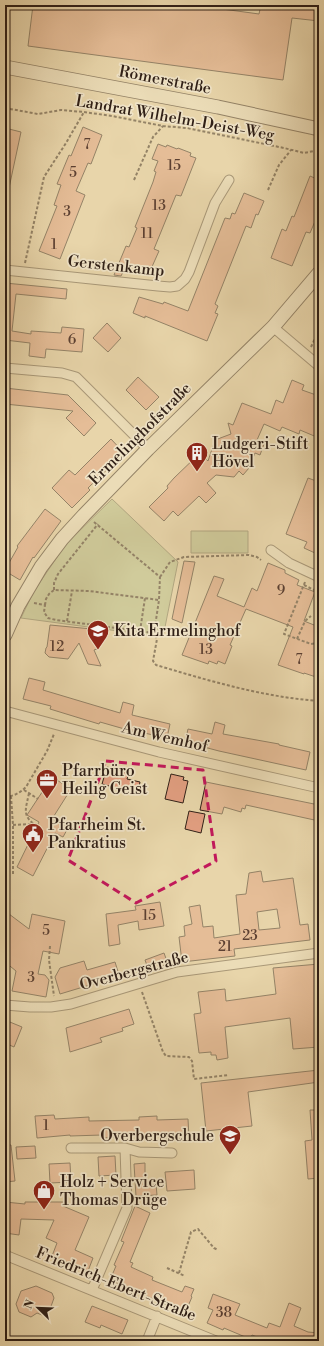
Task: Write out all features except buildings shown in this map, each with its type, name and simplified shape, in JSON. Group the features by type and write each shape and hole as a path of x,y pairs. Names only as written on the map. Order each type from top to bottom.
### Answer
{"street":[{"name":"Römerstraße","path":"5,67 218,107 319,129"},
{"name":"Gerstenkamp","path":"5,270 158,286 176,286 181,283 188,272 215,203 229,180"},
{"name":"Ermelinghofstraße","path":"5,635 21,601 41,568 62,539 148,449 273,327 319,272"},
{"path":"273,327 319,366"},
{"path":"5,368 62,373 76,377 148,449"},
{"path":"271,550 289,563 319,578"},
{"name":"Am Wemhof","path":"5,711 159,752 319,788"},
{"name":"Overbergstraße","path":"5,1005 30,1007 71,1004 177,972 319,953"},
{"path":"71,1148 125,1148 140,1152 172,1153"},
{"path":"92,1290 127,1208 125,1148"},
{"name":"Friedrich-Ebert-Straße","path":"5,1255 216,1341"},
{"path":"147,1341 157,1316"}],"path":[{"name":"Landrat Wilhelm-Deist-Weg","path":"5,108 38,114 61,110 84,112 164,126 187,128 304,153 318,150"},
{"path":"24,272 44,177 84,112"},
{"path":"134,180 153,137 164,126"},
{"path":"268,190 279,164 291,150"},
{"path":"308,356 319,330"},
{"path":"84,515 98,524 160,577"},
{"path":"54,590 54,583 58,574 98,524"},
{"path":"261,560 249,555 184,557 170,562 160,577 159,600 154,633 157,639 154,661 156,665 259,693 319,701"},
{"path":"309,573 284,634 311,644 319,644"},
{"path":"304,586 316,591 319,595"},
{"path":"154,633 67,622 48,618 44,612 45,605 49,594 54,590 89,591 159,600"},
{"path":"67,622 72,590"},
{"path":"140,631 145,598"},
{"path":"21,601 45,605"},
{"path":"298,639 305,621 312,616"},
{"path":"5,797 17,794 24,790 48,751 57,726"},
{"path":"24,790 38,799"},
{"path":"13,825 36,825 29,820 26,814 29,793"},
{"path":"11,796 13,825 13,874"},
{"path":"50,946 49,960 55,1006"},
{"path":"139,984 163,1052 166,1056 189,1057 192,1061 194,1079 229,1076"},
{"path":"179,1273 191,1232 198,1228 214,1248 218,1250"},
{"path":"167,1268 185,1276"}],"highlighted area":[{"path":"106,761 203,770 216,861 136,903 68,860"}],"green space":[{"path":"112,499 178,562 163,637 21,618 34,591 66,544"},
{"path":"191,531 248,531 248,553 191,553"}],"place":[{"name":"Ludgeri-Stift Hövel","path":"197,472"},
{"name":"Kita Ermelinghof","path":"98,650"},
{"name":"Pfarrbüro Heilig Geist","path":"47,800"},
{"name":"Pfarrheim St. Pankratius","path":"33,854"},
{"name":"Overbergschule","path":"230,1156"},
{"name":"Holz + Service Thomas Drüge","path":"44,1210"}]}
